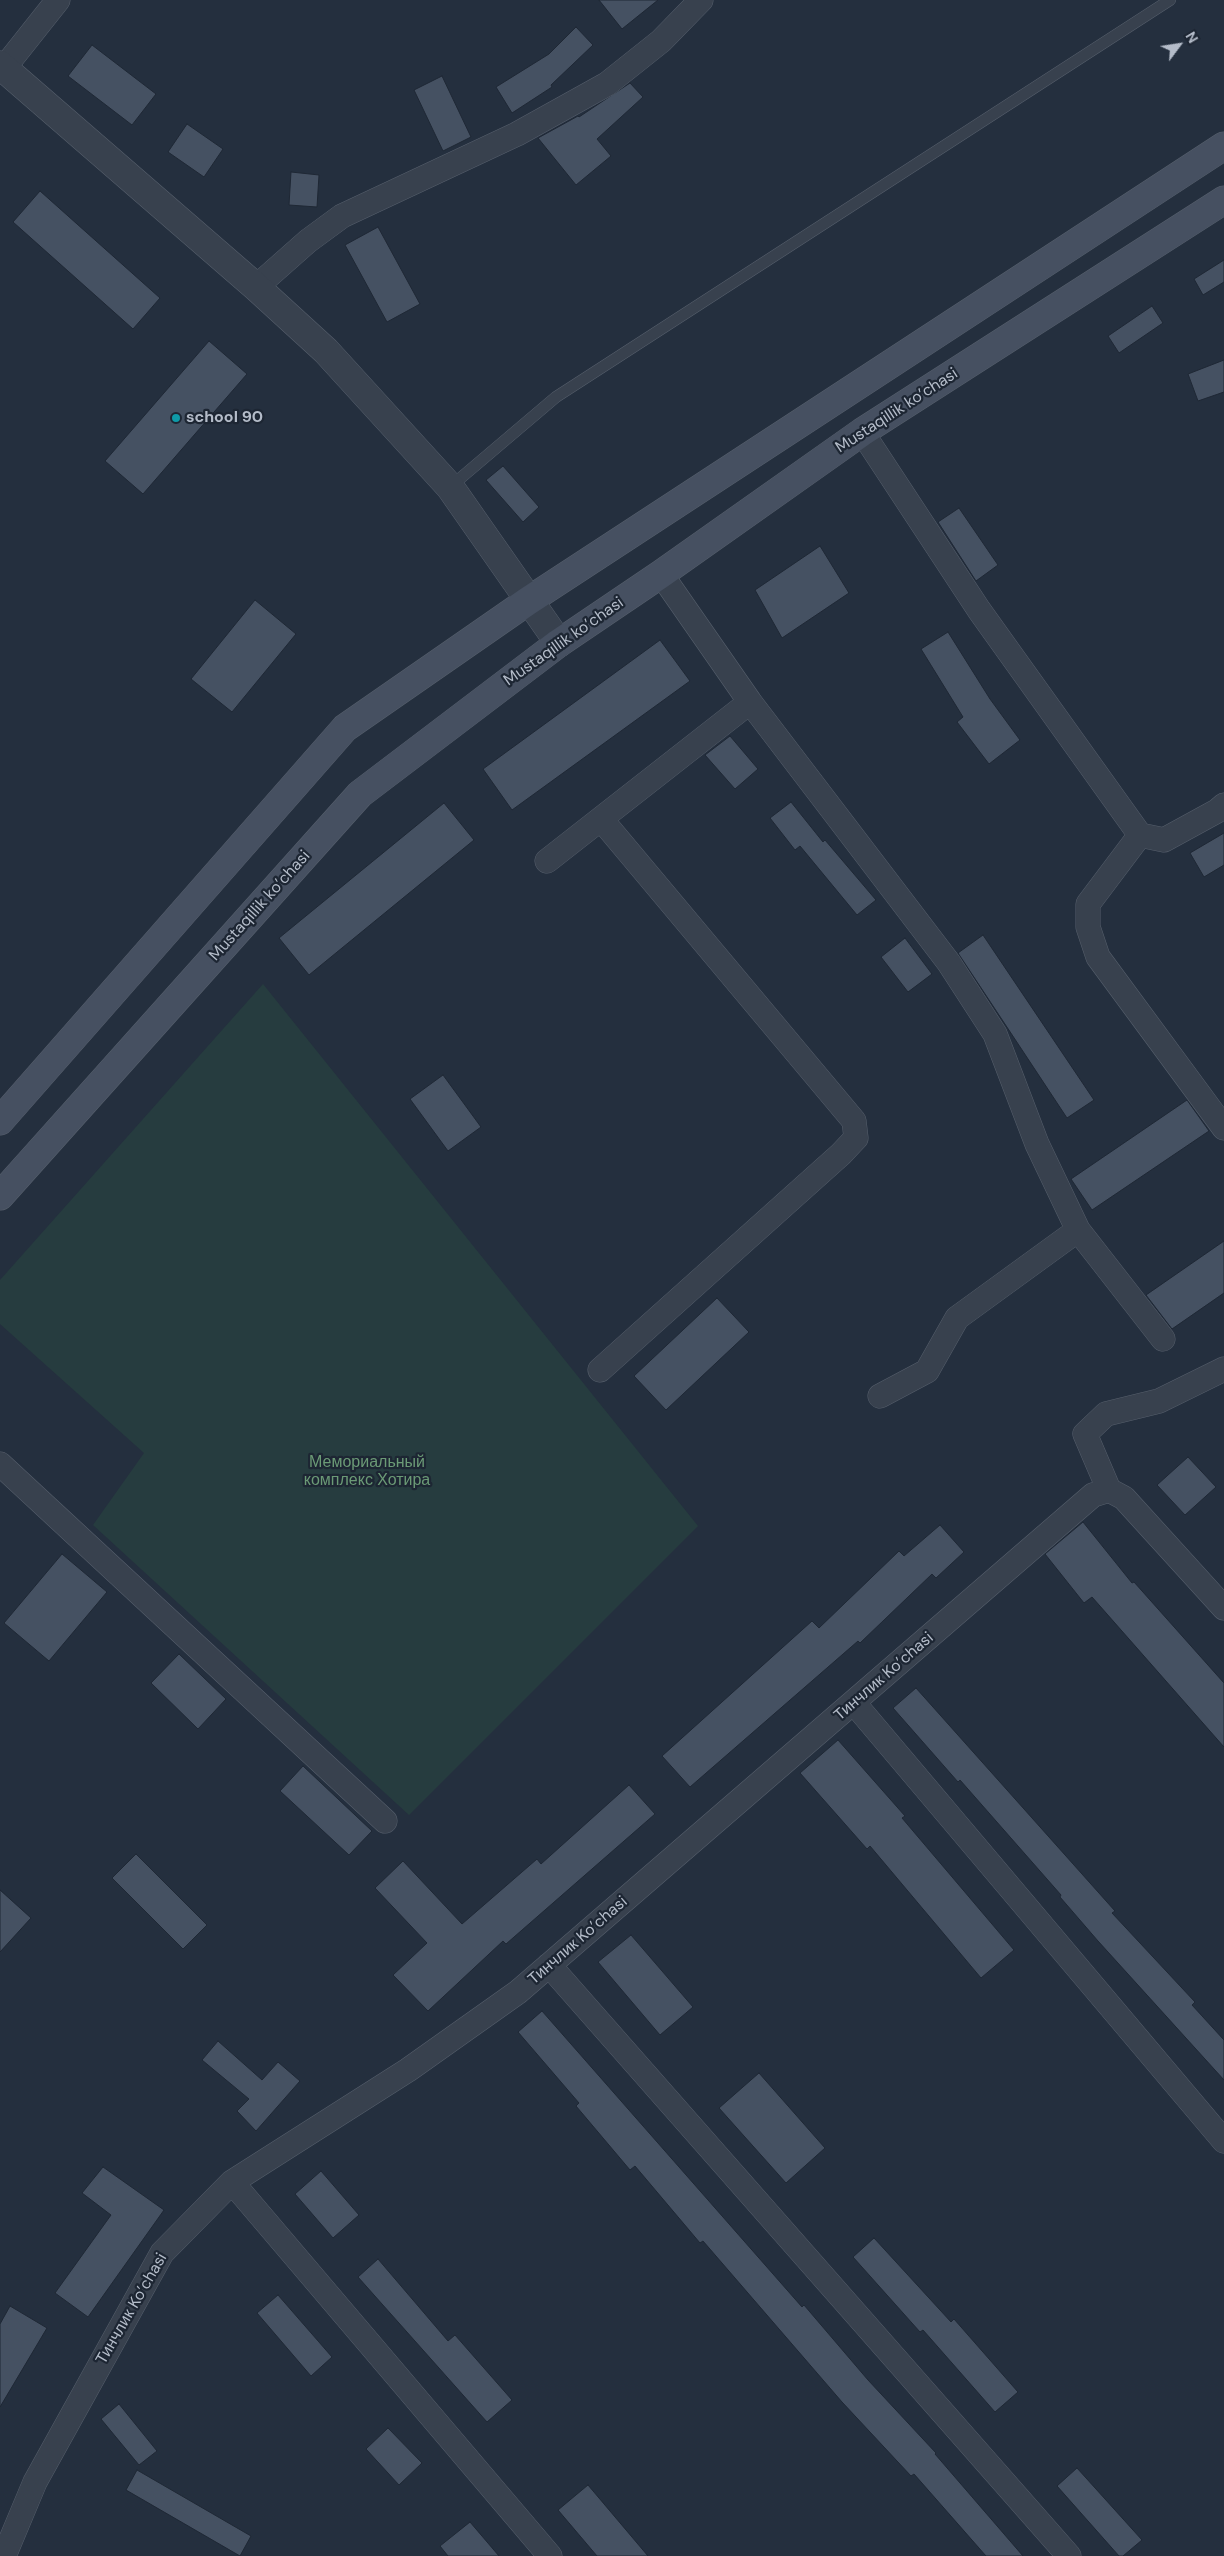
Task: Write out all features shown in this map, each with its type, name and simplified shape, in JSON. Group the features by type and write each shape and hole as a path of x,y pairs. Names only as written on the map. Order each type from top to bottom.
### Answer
{"main road":[{"path":"0,1122 345,728 528,601 1224,146"},
{"name":"Mustaqillik ko’chasi","path":"0,1196 360,794 559,643 661,574 862,432 1224,200"}],"street":[{"path":"58,0 2,67 256,287 326,351 450,488 559,643"},
{"path":"256,287 308,240 342,216 517,134 607,84 661,41 701,0"},
{"path":"862,432 979,610 1140,835 1164,840 1217,811 1224,805"},
{"path":"661,574 750,702 949,963 995,1034 1037,1144 1078,1230 1163,1340"},
{"path":"547,862 750,702"},
{"path":"600,819 854,1121 856,1138 842,1154 600,1370"},
{"path":"1140,835 1088,904 1088,927 1098,957 1224,1128"},
{"path":"880,1396 928,1371 957,1318 1078,1230"},
{"path":"1224,1369 1158,1401 1106,1414 1085,1434 1109,1490 1124,1498 1224,1608"},
{"path":"0,1464 385,1821"},
{"name":"Тинчлик Ko’chasi","path":"4,2556 35,2482 162,2253 232,2182 408,2070 518,1992 1093,1495 1109,1490"},
{"path":"854,1703 1224,2140"},
{"path":"549,1965 1069,2556"},
{"path":"232,2182 550,2556"}],"lane":[{"path":"450,488 556,397 1170,0"}],"green space":[{"name":"Мемориальный комплекс Хотира","path":"263,984 698,1526 409,1815 93,1525 144,1453 0,1324 0,1280"}],"building":[{"path":"599,0 658,0 622,29"},
{"path":"576,27 593,45 551,85 552,87 512,113 496,87 549,54"},
{"path":"92,45 156,94 132,125 68,76"},
{"path":"442,76 471,137 443,151 414,90"},
{"path":"630,83 643,97 597,139 611,156 576,185 538,138 579,117"},
{"path":"187,124 223,149 204,177 168,152"},
{"path":"291,172 319,175 317,207 289,205"},
{"path":"40,191 160,298 133,329 13,222"},
{"path":"378,227 420,304 387,322 345,245"},
{"path":"1224,260 1224,282 1203,295 1194,279"},
{"path":"1152,306 1163,323 1119,353 1108,336"},
{"name":"school 90","path":"209,341 247,374 143,494 105,461"},
{"path":"1224,360 1224,392 1198,401 1188,374"},
{"path":"503,466 539,507 523,522 486,480"},
{"path":"959,508 998,565 976,581 938,522"},
{"path":"820,546 849,593 782,638 755,590"},
{"path":"255,600 296,634 232,712 191,679"},
{"path":"948,632 990,699 1020,740 989,764 957,722 963,717 921,649"},
{"path":"660,640 690,681 512,810 483,769"},
{"path":"730,736 758,769 735,789 705,755"},
{"path":"791,802 823,842 825,840 876,900 857,915 800,846 795,850 770,818"},
{"path":"444,803 474,840 309,975 279,938"},
{"path":"1224,833 1224,865 1204,877 1190,853"},
{"path":"983,935 1094,1100 1067,1118 958,953"},
{"path":"905,938 932,974 908,992 881,957"},
{"path":"443,1075 481,1127 448,1151 410,1099"},
{"path":"1187,1100 1209,1131 1092,1210 1071,1179"},
{"path":"1224,1241 1224,1293 1172,1329 1146,1295"},
{"path":"717,1298 749,1332 666,1410 634,1376"},
{"path":"1188,1457 1216,1487 1185,1515 1157,1485"},
{"path":"1083,1522 1132,1583 1134,1582 1224,1683 1224,1747 1092,1597 1084,1603 1045,1554"},
{"path":"940,1525 964,1552 936,1578 932,1574 860,1643 858,1641 690,1787 662,1756 812,1621 819,1628 899,1551 904,1556"},
{"path":"62,1554 107,1592 49,1661 4,1623"},
{"path":"179,1654 226,1699 198,1729 151,1683"},
{"path":"916,1688 1115,1911 1112,1913 1195,2002 1192,2005 1224,2040 1224,2080 1098,1941 1060,1897 1061,1895 960,1780 958,1782 893,1708"},
{"path":"838,1740 905,1816 902,1818 1014,1950 981,1978 870,1846 867,1849 800,1773"},
{"path":"303,1766 372,1831 349,1855 280,1791"},
{"path":"629,1785 655,1814 506,1944 503,1941 428,2011 393,1975 427,1943 375,1888 403,1861 462,1924 537,1859 541,1864"},
{"path":"136,1854 207,1925 183,1949 112,1878"},
{"path":"0,1890 31,1918 0,1952"},
{"path":"631,1935 693,2007 660,2035 598,1962"},
{"path":"542,2011 802,2307 804,2305 868,2380 936,2453 1023,2556 986,2556 914,2474 911,2476 842,2402 703,2241 700,2243 635,2166 630,2170 576,2106 579,2103 518,2032"},
{"path":"218,2041 262,2080 278,2062 300,2081 256,2131 237,2111 249,2099 202,2060"},
{"path":"759,2073 825,2148 786,2183 719,2108"},
{"path":"103,2167 164,2210 88,2317 55,2293 111,2215 82,2193"},
{"path":"321,2171 359,2215 333,2238 295,2194"},
{"path":"874,2238 951,2322 954,2319 1018,2392 995,2412 923,2330 920,2332 853,2257"},
{"path":"378,2259 448,2341 455,2335 512,2400 487,2422 358,2277"},
{"path":"278,2295 332,2357 311,2376 257,2313"},
{"path":"10,2306 47,2328 0,2407 0,2324"},
{"path":"119,2404 157,2451 139,2465 101,2419"},
{"path":"388,2428 422,2463 399,2485 366,2449"},
{"path":"1077,2468 1142,2540 1123,2556 1119,2556 1057,2486"},
{"path":"137,2470 251,2536 240,2556 126,2490"},
{"path":"588,2485 648,2556 597,2556 558,2510"},
{"path":"470,2522 499,2556 448,2556 440,2546"}],"place":[{"name":"school 90","path":"176,418"}]}
